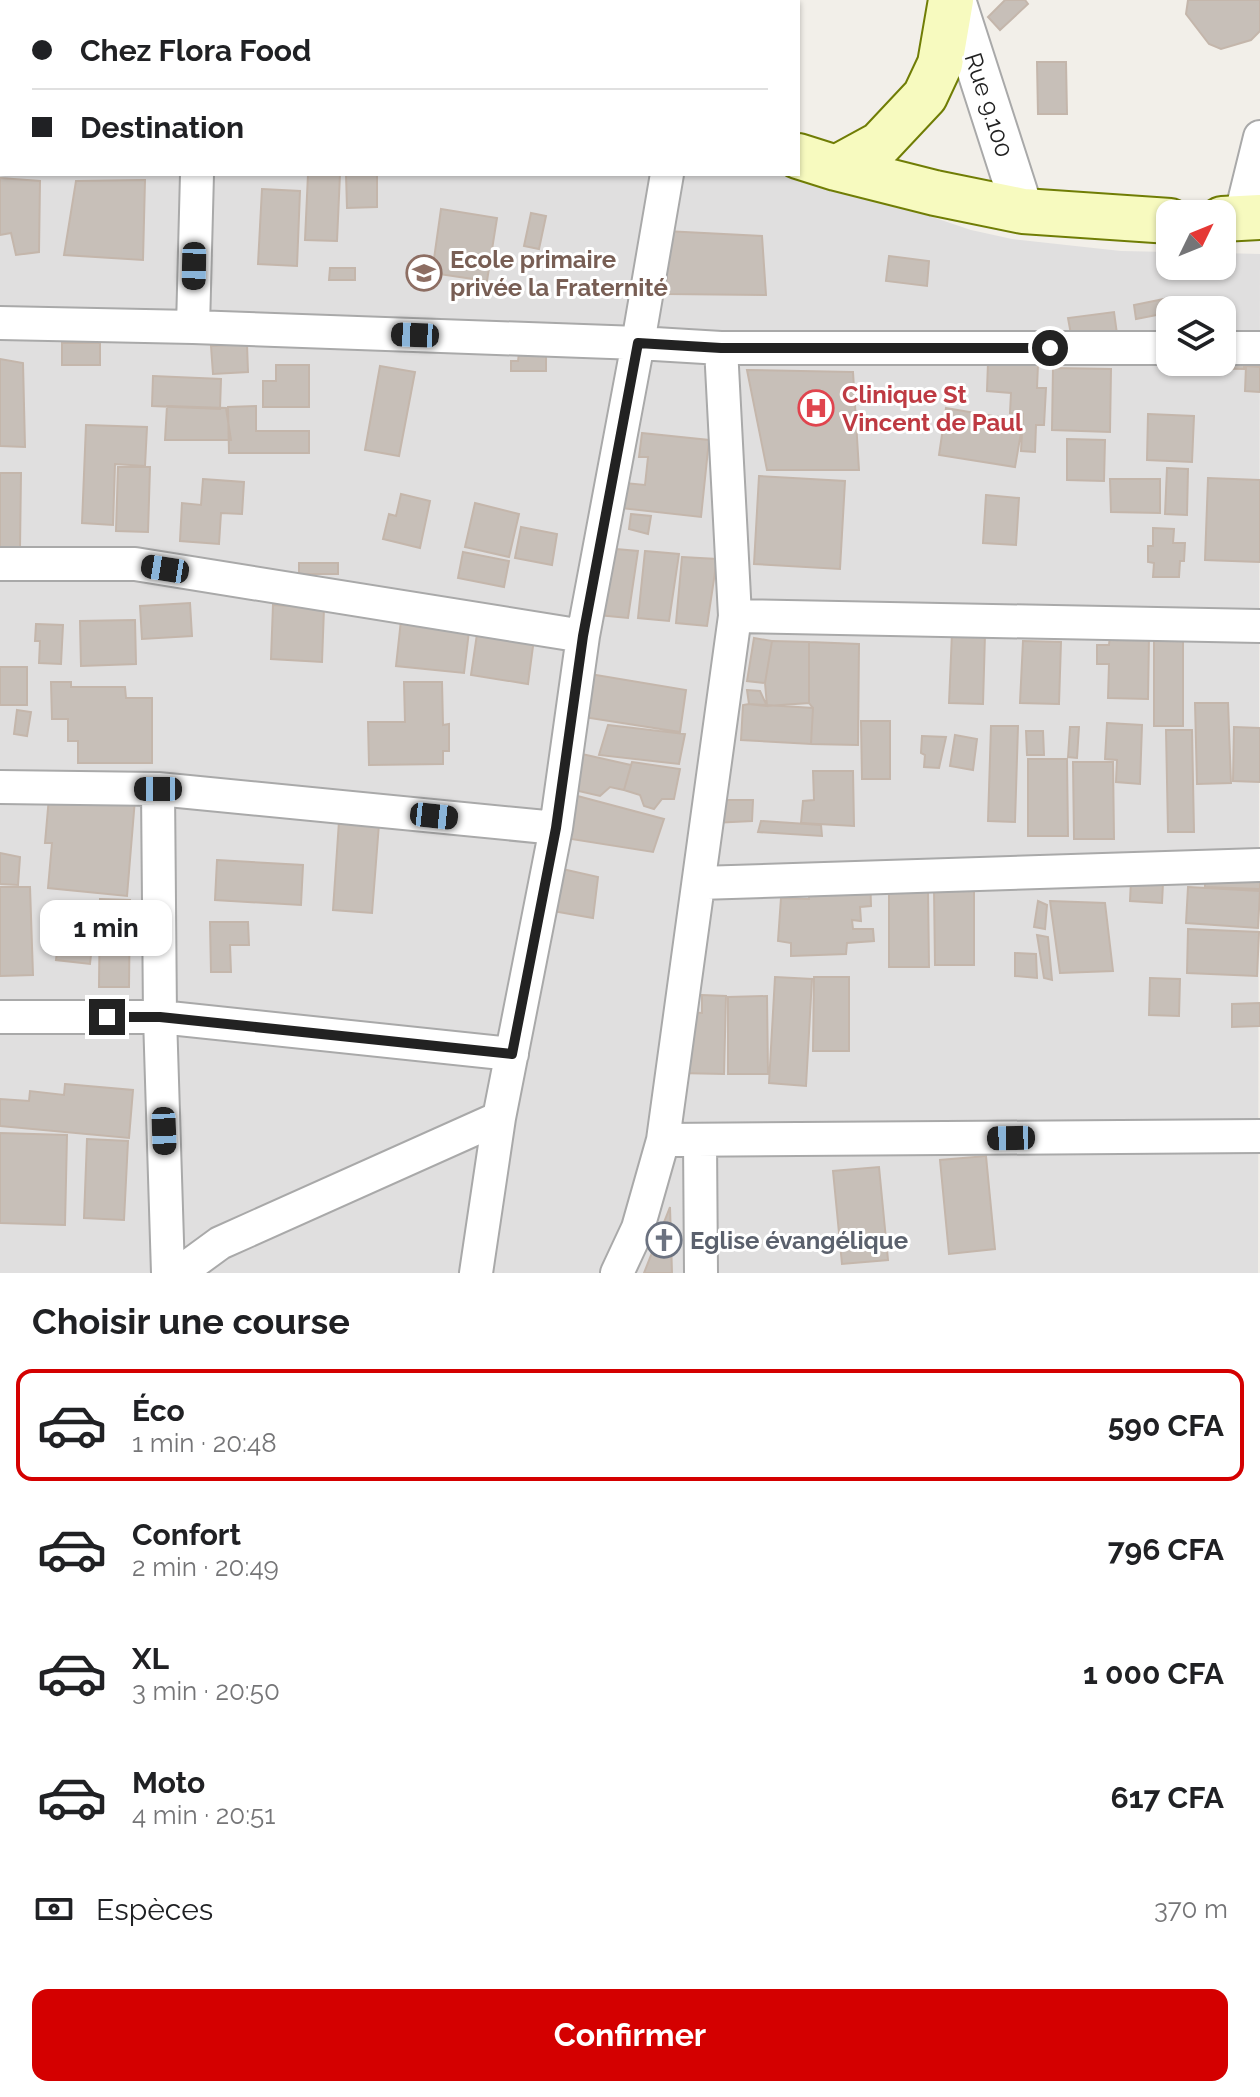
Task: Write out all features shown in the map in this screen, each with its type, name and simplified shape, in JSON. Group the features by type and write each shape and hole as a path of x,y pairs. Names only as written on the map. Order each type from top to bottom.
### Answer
{"main road":[{"path":"817,162 880,144 925,96 940,64 953,0"},
{"path":"817,162 935,193 1023,211 1156,220"}],"street":[{"name":"Rue 9.100","path":"953,0 1023,211"},
{"path":"1241,218 1260,137"},
{"path":"193,327 197,176"},
{"path":"476,1273 499,1118 556,828 583,636 667,176"},
{"path":"0,323 193,327 721,348 1156,348"},
{"path":"617,1273 638,1228 663,1140 735,616 721,348"},
{"path":"1236,348 1260,348"},
{"path":"0,564 135,564 583,636"},
{"path":"735,616 1260,626"},
{"path":"0,787 158,789 556,828"},
{"path":"158,789 160,1017 168,1273"},
{"path":"699,883 1260,865"},
{"path":"0,1017 160,1017 512,1054"},
{"path":"179,1273 220,1243 499,1118"},
{"path":"663,1140 1260,1136"},
{"path":"700,1140 701,1273"}],"shaded area":[{"path":"800,173 971,230 1012,239 1156,252 1156,280 1236,280 1236,253 1260,254 1258,1273 0,1273 0,176 800,176"}],"building":[{"path":"1005,0 1025,0 1028,4 1000,30 988,17"},
{"path":"1188,0 1260,0 1260,31 1251,40 1221,49 1209,44 1186,14"},
{"path":"1037,62 1066,62 1067,114 1038,114"},
{"path":"308,176 340,176 337,241 305,240"},
{"path":"346,176 377,176 377,207 347,208"},
{"path":"0,178 40,181 39,252 16,255 11,233 0,235"},
{"path":"145,180 143,260 64,255 76,181"},
{"path":"262,189 300,191 297,266 258,264"},
{"path":"441,209 497,218 487,281 432,273"},
{"path":"531,213 546,216 539,249 524,246"},
{"path":"665,231 762,236 766,295 667,294"},
{"path":"889,256 929,261 927,286 886,281"},
{"path":"330,268 355,268 355,280 329,280"},
{"path":"1156,301 1156,315 1136,319 1134,305"},
{"path":"1114,312 1117,334 1072,340 1068,318"},
{"path":"62,343 100,343 100,365 62,365"},
{"path":"247,344 248,372 213,374 211,346"},
{"path":"519,353 546,354 546,371 511,371 511,361 518,361"},
{"path":"0,359 23,363 25,447 0,446"},
{"path":"1260,359 1260,365 1244,364 1244,369 1236,369 1236,360"},
{"path":"988,362 1038,364 1037,388 1046,388 1044,425 1036,425 1035,452 1021,451 1023,414 1010,413 1011,393 987,391"},
{"path":"276,365 309,365 309,407 263,407 263,381 276,381"},
{"path":"380,366 415,372 399,456 365,450"},
{"path":"1246,366 1260,367 1260,392 1245,391"},
{"path":"1053,368 1111,369 1110,432 1052,430"},
{"path":"747,370 853,372 859,470 767,470"},
{"path":"153,376 221,379 220,409 152,406"},
{"path":"167,406 226,408 231,440 165,440"},
{"path":"256,406 256,431 309,431 309,453 229,453 228,407"},
{"path":"946,408 1023,421 1015,467 939,455"},
{"path":"1148,414 1194,416 1192,462 1147,460"},
{"path":"86,425 147,427 145,466 115,464 113,525 82,523"},
{"path":"642,433 709,440 701,517 612,507 615,482 645,485 648,457 639,457"},
{"path":"1067,439 1105,440 1104,481 1067,480"},
{"path":"118,467 150,467 148,532 116,531"},
{"path":"1167,468 1188,469 1187,515 1165,514"},
{"path":"0,473 21,473 20,548 0,547"},
{"path":"759,476 845,481 840,569 754,564"},
{"path":"1208,478 1260,480 1260,562 1205,560"},
{"path":"203,479 244,482 242,514 221,513 219,544 180,541 182,503 201,505"},
{"path":"1110,479 1160,479 1160,513 1111,512"},
{"path":"401,494 430,501 420,548 383,539 389,514 396,516"},
{"path":"986,495 1019,498 1016,545 983,543"},
{"path":"475,503 519,514 509,557 465,547"},
{"path":"631,514 651,516 648,534 629,529"},
{"path":"521,527 557,534 552,565 515,558"},
{"path":"1153,528 1174,529 1173,543 1185,543 1179,577 1153,577 1154,563 1148,562 1148,546 1153,546"},
{"path":"604,548 638,551 628,618 598,615"},
{"path":"645,551 679,554 669,621 638,618"},
{"path":"463,552 509,561 504,587 458,578"},
{"path":"682,557 717,559 707,626 676,623"},
{"path":"299,563 338,563 338,574 299,574"},
{"path":"403,602 469,631 464,673 396,666"},
{"path":"190,603 192,636 142,639 140,606"},
{"path":"273,605 324,608 322,662 271,659"},
{"path":"135,620 136,664 81,666 80,621"},
{"path":"36,624 63,625 61,664 39,663 40,641 35,641"},
{"path":"535,631 528,684 471,675 477,634"},
{"path":"952,633 985,634 983,704 949,703"},
{"path":"1110,635 1149,636 1148,699 1108,698 1109,664 1097,664 1097,645 1109,645"},
{"path":"754,638 772,641 765,683 747,681"},
{"path":"1154,639 1183,640 1183,726 1154,726"},
{"path":"772,641 809,642 809,703 767,706 765,683"},
{"path":"1023,641 1061,642 1059,704 1020,703"},
{"path":"809,642 859,644 858,745 811,744 813,708 809,703"},
{"path":"0,667 27,667 27,705 0,705"},
{"path":"584,673 686,690 680,732 577,716"},
{"path":"51,682 71,682 71,687 125,687 126,698 152,698 152,763 78,763 78,741 68,741 68,719 52,719"},
{"path":"404,682 442,682 443,725 449,724 449,751 443,751 443,764 369,765 368,722 405,722"},
{"path":"747,690 760,691 767,706 749,704"},
{"path":"1195,703 1228,703 1231,783 1197,784"},
{"path":"743,705 813,708 811,744 741,740"},
{"path":"17,710 31,712 27,736 14,734"},
{"path":"861,721 890,721 890,779 862,779"},
{"path":"1107,723 1142,725 1140,784 1116,782 1117,760 1105,759"},
{"path":"608,725 685,734 679,764 599,755"},
{"path":"991,726 1018,726 1015,822 988,821"},
{"path":"1070,727 1079,727 1077,758 1068,757"},
{"path":"1234,727 1260,728 1260,782 1233,781"},
{"path":"1166,730 1192,730 1194,832 1168,832"},
{"path":"1026,731 1043,731 1044,755 1027,755"},
{"path":"955,735 977,739 973,770 950,766"},
{"path":"922,736 946,737 939,768 924,767"},
{"path":"564,750 631,765 624,790 610,787 600,796 557,786"},
{"path":"1028,759 1067,759 1068,836 1028,836"},
{"path":"632,762 680,769 674,799 662,799 654,809 644,806 640,795 624,790"},
{"path":"1073,762 1113,762 1114,839 1074,839"},
{"path":"813,771 853,771 854,826 801,823 803,801 814,800"},
{"path":"555,790 664,819 653,852 546,835"},
{"path":"49,797 135,799 127,896 48,888 52,843 45,843"},
{"path":"715,800 753,800 752,821 713,823"},
{"path":"339,821 379,824 372,913 333,910"},
{"path":"761,821 821,825 822,836 758,832"},
{"path":"0,853 20,857 18,885 0,884"},
{"path":"217,860 303,865 301,905 215,900"},
{"path":"549,866 598,877 593,918 541,909"},
{"path":"870,873 871,906 860,907 861,921 852,920 853,929 873,929 874,941 847,943 846,954 791,956 791,943 778,941 781,898 809,899 809,891"},
{"path":"1205,874 1260,877 1260,889 1205,887"},
{"path":"1131,880 1163,883 1162,903 1130,901"},
{"path":"0,887 30,887 33,975 0,976"},
{"path":"1188,887 1260,891 1258,928 1186,923"},
{"path":"934,888 974,888 974,965 935,965"},
{"path":"889,890 928,890 929,967 889,967"},
{"path":"100,899 130,900 129,987 99,987"},
{"path":"1038,901 1047,905 1045,929 1034,927"},
{"path":"1050,901 1105,903 1113,971 1060,973"},
{"path":"210,922 248,922 249,945 230,945 231,972 211,972"},
{"path":"1188,929 1259,932 1257,976 1187,973"},
{"path":"59,933 93,937 90,964 56,960"},
{"path":"1037,935 1048,937 1052,980 1044,978"},
{"path":"1015,953 1036,954 1037,978 1015,976"},
{"path":"775,977 812,979 806,1086 769,1083"},
{"path":"814,977 849,977 849,1051 813,1051"},
{"path":"1150,978 1180,979 1179,1016 1149,1015"},
{"path":"702,995 726,996 724,1074 679,1073 687,1012 702,1013"},
{"path":"767,996 768,1074 728,1074 728,997"},
{"path":"1260,1003 1260,1026 1232,1027 1232,1004"},
{"path":"65,1084 133,1090 129,1138 0,1126 0,1099 29,1101 30,1091 64,1095"},
{"path":"0,1133 67,1135 65,1225 0,1223"},
{"path":"87,1139 128,1141 124,1220 84,1218"},
{"path":"986,1156 995,1249 949,1254 940,1160"},
{"path":"879,1167 888,1260 842,1264 833,1171"},
{"name":"Eglise évangélique","path":"670,1207 672,1273 644,1273"}],"place":[{"name":"Ecole primaire privée la Fraternité","path":"424,273"},
{"name":"Clinique St Vincent de Paul","path":"816,408"},
{"name":"Eglise évangélique","path":"664,1240"}],"route":[{"path":"107,1017 160,1017 512,1054 556,828 583,636 638,343 721,348 1050,348"}]}
